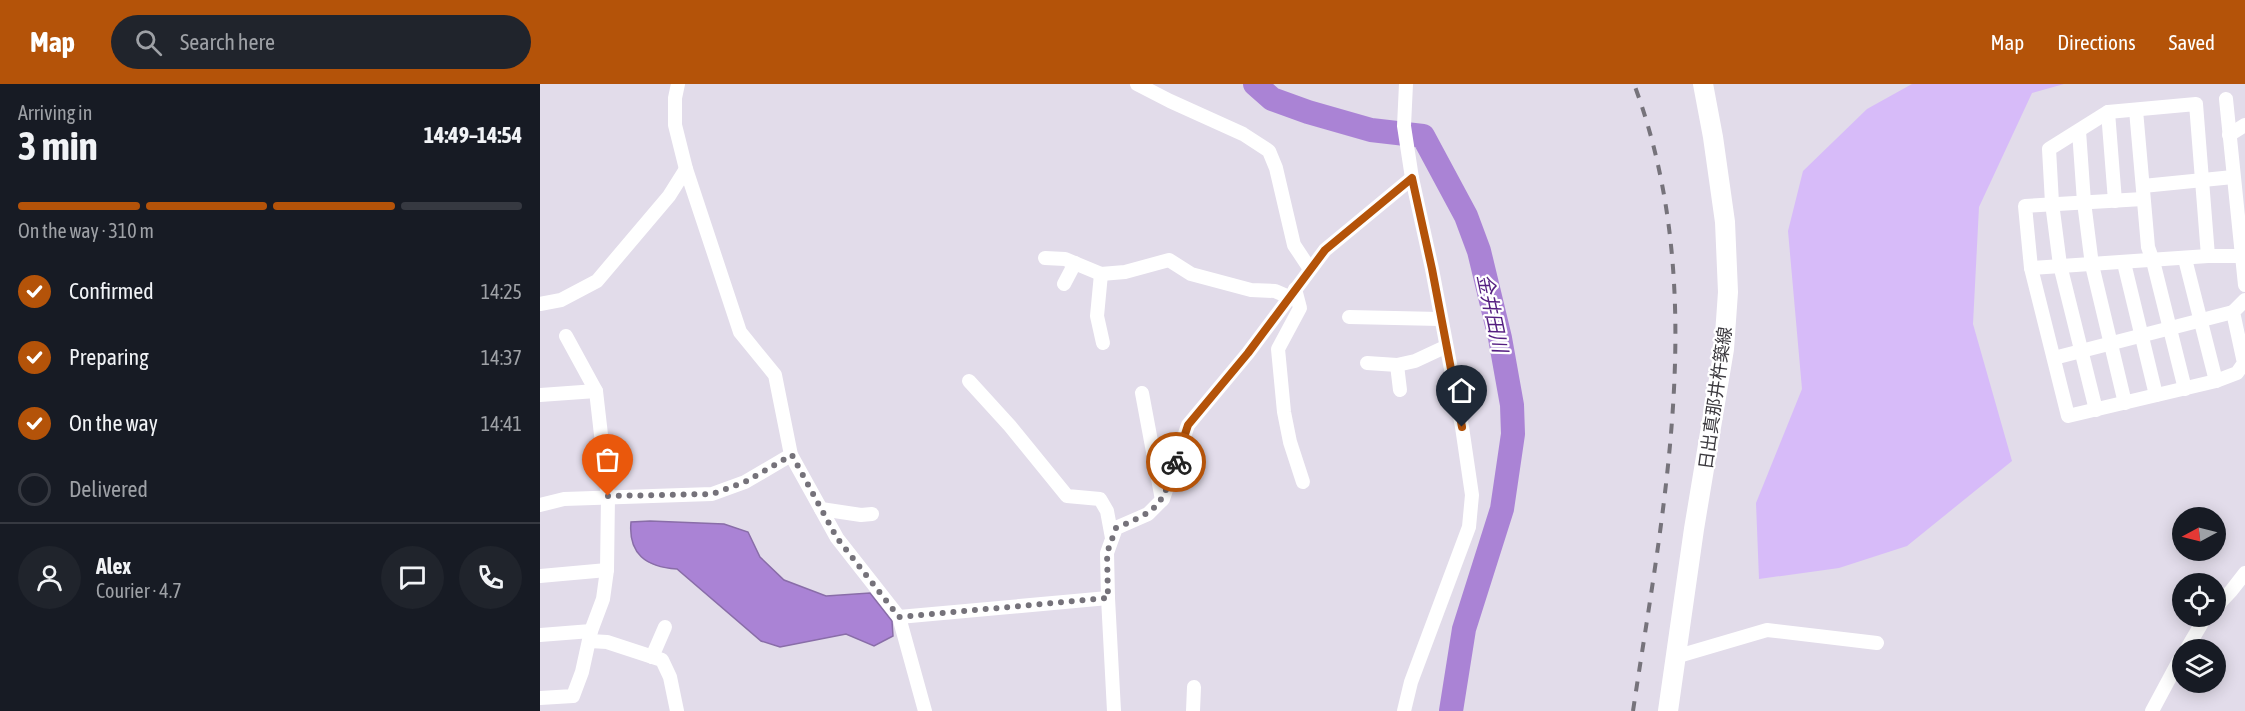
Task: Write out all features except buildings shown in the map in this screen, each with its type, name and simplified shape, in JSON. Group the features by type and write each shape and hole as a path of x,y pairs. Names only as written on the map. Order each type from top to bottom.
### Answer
{"main road":[{"name":"日出真那井杵築線","path":"1668,711 1694,529 1724,349 1728,292 1725,222 1703,84"}],"street":[{"path":"678,84 675,98 675,124 686,169 740,332 775,375 792,455 837,538 899,617 925,711"},
{"path":"1137,84 1243,134 1269,151 1276,168 1294,244 1310,269"},
{"path":"1404,711 1411,682 1469,527 1472,495 1462,427 1412,178 1404,126 1406,84"},
{"path":"2226,99 2245,285"},
{"path":"2096,410 2060,266 2052,203 2049,149 2108,112 2196,104 2204,180 2208,256"},
{"path":"2136,110 2148,246 2185,389"},
{"path":"2108,112 2115,201"},
{"path":"2229,135 2245,125"},
{"path":"2079,131 2084,202 2092,265 2125,403"},
{"path":"540,304 561,300 597,281 669,196 686,169"},
{"path":"2233,177 2204,180 2143,192 2115,201 2025,206 2031,268 2068,416 2185,389 2238,373 2244,363 2233,312"},
{"path":"1114,711 1107,553 1116,528 1148,514 1162,500 1188,425 1248,353 1325,250 1412,178"},
{"path":"2031,268 2243,255"},
{"path":"1045,258 1065,259 1101,274 1125,272 1169,260 1191,274 1251,290 1292,293"},
{"path":"2185,259 2216,381"},
{"path":"1064,284 1075,263"},
{"path":"2124,263 2156,395"},
{"path":"1101,274 1097,316 1103,344"},
{"path":"1292,293 1300,308 1278,349 1284,412 1290,442 1303,482"},
{"path":"2054,358 2233,312 2245,300"},
{"path":"1349,317 1440,319"},
{"path":"540,698 573,696 603,599 607,570 608,496 596,391 566,336"},
{"path":"1367,363 1397,365 1415,361 1445,347"},
{"path":"1397,365 1400,390"},
{"path":"969,381 1010,426 1067,496 1100,499 1107,511 1112,538"},
{"path":"540,395 596,391"},
{"path":"1142,393 1162,500"},
{"path":"540,505 564,499 608,496 712,494 745,482 792,455"},
{"path":"821,509 861,515 872,514"},
{"path":"540,576 607,570"},
{"path":"2226,596 2245,573"},
{"path":"899,617 1108,598"},
{"path":"652,657 665,627"},
{"path":"1675,657 1767,630 1877,643"},
{"path":"540,635 590,636 662,660 670,677 672,710"},
{"path":"2152,711 2172,674"},
{"path":"1193,711 1194,687"}],"shaded area":[{"path":"1912,84 2064,84 2032,93 1979,207 1973,324 2012,461 1907,546 1839,568 1759,579 1756,503 1802,389 1788,231 1803,171 1867,109"},
{"path":"631,522 724,524 748,532 760,557 784,580 826,596 870,593 892,621 893,636 874,646 846,634 780,647 761,641 677,569 656,565 641,557 633,543"}],"waterway":[{"name":"金井田川","path":"1255,84 1272,99 1308,112 1371,130 1423,136 1466,216 1479,251 1500,338 1512,405 1513,434 1502,509 1464,629 1451,711"}],"railway":[{"path":"1633,711 1667,475 1674,396 1675,317 1670,238 1657,161 1634,84"}],"way so far":[{"path":"608,496 712,494 745,482 792,455 837,538 899,617 1108,598 1107,553 1116,528 1148,514 1163,499 1176,462"}],"route":[{"path":"1176,462 1188,425 1248,353 1325,250 1412,178 1462,427"}]}
